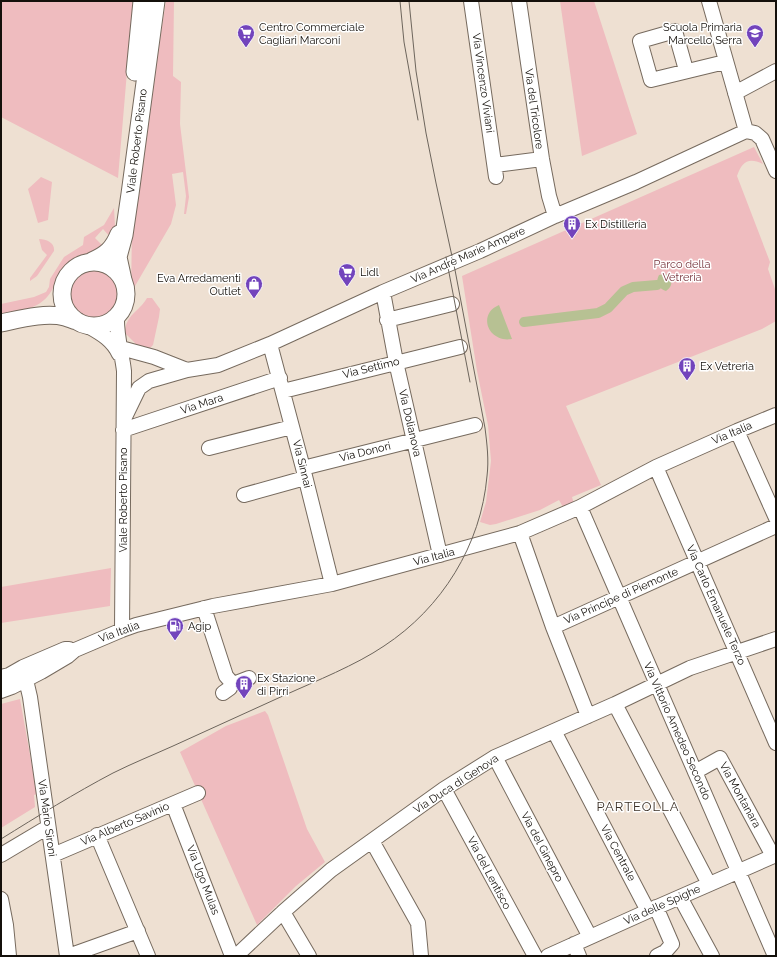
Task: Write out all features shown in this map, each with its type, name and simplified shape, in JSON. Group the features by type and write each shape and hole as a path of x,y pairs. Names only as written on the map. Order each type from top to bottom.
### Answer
{"main road":[{"name":"Viale Roberto Pisano","path":"92,261 103,256 110,250 117,241 119,234 142,1"},
{"name":"Viale Roberto Pisano","path":"123,280 118,257 124,235 156,1"},
{"path":"1,323 33,317 56,315 83,324 100,325 110,322 122,309 126,290 123,280 118,272 101,262 92,261 82,264 72,269 65,277 61,296 63,305 67,313 83,324"},
{"path":"33,317 54,299 62,288"}],"street":[{"name":"Via Vincenzo Viviani","path":"471,1 495,171 542,159"},
{"name":"Via del Tricolore","path":"519,1 542,159 549,196 555,216"},
{"path":"709,1 725,62 736,93 746,131 755,133 762,139 776,171"},
{"path":"686,70 725,62"},
{"path":"736,93 776,71"},
{"name":"Via Andrè Marie Ampere","path":"124,424 139,388 149,381 187,370 218,365 270,344 383,292 636,182 746,131"},
{"name":"Via Dolianova","path":"383,292 396,362 440,554"},
{"path":"387,320 452,304"},
{"name":"Viale Roberto Pisano","path":"117,316 116,331 121,348 124,371 122,630"},
{"name":"Viale Roberto Pisano","path":"83,324 108,338 115,347 124,371"},
{"name":"Via Sinnai","path":"270,344 282,384 332,584"},
{"name":"Via Settimo","path":"282,384 396,362 460,347"},
{"path":"121,348 154,357 187,370"},
{"name":"Via Mara","path":"124,424 282,384"},
{"name":"Via Italia","path":"1,691 25,673 65,649 75,650 122,630 204,608 332,584 520,533 580,507 656,467 776,415"},
{"name":"Via Donori","path":"244,495 304,473 413,440 475,425"},
{"path":"209,448 292,426"},
{"path":"737,431 776,518"},
{"name":"Via Carlo Emanuele Terzo","path":"656,467 774,735"},
{"name":"Via Vittorio Amedeo Secondo","path":"580,507 775,956"},
{"name":"Via Principe di Piemonte","path":"553,627 776,526"},
{"path":"520,533 553,627 588,716"},
{"path":"204,608 226,676 228,688 249,678"},
{"name":"Via Duca di Genova","path":"236,956 331,870 444,789 495,757 615,704 690,668 776,640"},
{"name":"Via Italia","path":"1,677 25,673"},
{"name":"Via Mario Sironi","path":"25,673 68,956"},
{"path":"615,704 709,884"},
{"name":"Via Centrale","path":"554,731 672,944 665,952 657,956"},
{"name":"Via del Ginepro","path":"495,757 590,937"},
{"name":"Via Montanara","path":"695,772 720,758 775,856"},
{"name":"Via del Lentisco","path":"444,789 535,956"},
{"name":"Via Alberto Savinio","path":"53,855 198,793"},
{"name":"Via Ugo Mulas","path":"173,804 232,956"},
{"path":"1,855 48,827"},
{"path":"97,835 148,956"},
{"path":"372,840 418,923 421,956"},
{"name":"Via delle Spighe","path":"548,956 577,950 590,937 775,856"},
{"path":"680,897 712,956"},
{"path":"1,899 6,925 9,956"},
{"path":"283,912 309,956"},
{"path":"68,956 138,931"}],"green space":[{"path":"1,1 133,1 118,178 1,117"},
{"path":"166,1 174,1 173,76 181,82 180,124 189,197 186,214 184,214 186,196 183,172 172,174 176,205 171,224 131,293 132,227 138,175"},
{"path":"560,1 594,1 637,134 582,156"},
{"name":"Parco della Vetreria","path":"754,147 763,164 753,161 746,162 741,167 737,176 770,262 768,269 776,292 776,321 762,329 566,406 601,485 572,497 574,504 564,509 559,500 540,510 496,524 490,525 480,522 486,502 491,461 488,425 477,371 462,276"},
{"path":"41,177 52,182 48,220 38,223 28,189"},
{"path":"114,208 115,226 111,238 103,229 95,238 104,247 68,264 60,273 48,296 36,305 16,312 1,315 1,304 34,297 46,292 49,287 50,279 64,257 83,245 84,237 104,225"},
{"path":"39,239 50,242 54,248 54,251 37,276 30,281 30,278 47,255 42,250"},
{"path":"94,269 104,271 112,276 117,284 119,294 117,304 112,312 104,317 94,319 84,317 76,312 71,304 69,294 71,284 76,276 84,271"},
{"path":"147,298 152,298 160,309 153,345 148,350 136,349 135,343 125,333 127,322"},
{"path":"111,568 110,606 1,623 1,587"},
{"path":"20,699 37,794 34,795 35,807 1,828 1,704"},
{"path":"265,711 268,715 307,829 325,862 296,886 257,925 180,752 226,726"}],"shaded area":[{"path":"659,275 669,275 671,282 671,286 666,291 659,287 657,283"},
{"path":"499,305 512,339 497,337 488,327 488,315 492,309"}],"waterway":[{"path":"524,322 598,313 608,308 624,291 633,287 657,285"}],"tram line":[{"path":"400,1 404,42 418,120"},
{"path":"1,839 113,773 336,672 373,653 405,631 424,613 455,573 467,550 477,526 483,502 488,470 485,428 455,270 426,133 416,71 409,1"},
{"path":"446,257 470,382"}],"place":[{"name":"Centro Commerciale Cagliari Marconi","path":"246,48"},
{"name":"Scuola Primaria Marcello Serra","path":"755,48"},
{"name":"Ex Distilleria","path":"572,239"},
{"name":"Lidl","path":"347,287"},
{"name":"Eva Arredamenti Outlet","path":"254,299"},
{"name":"Ex Vetreria","path":"687,381"},
{"name":"Agip","path":"175,641"},
{"name":"Ex Stazione di Pirri","path":"244,699"}],"district":[{"name":"PARTEOLLA","path":"638,806"}]}
